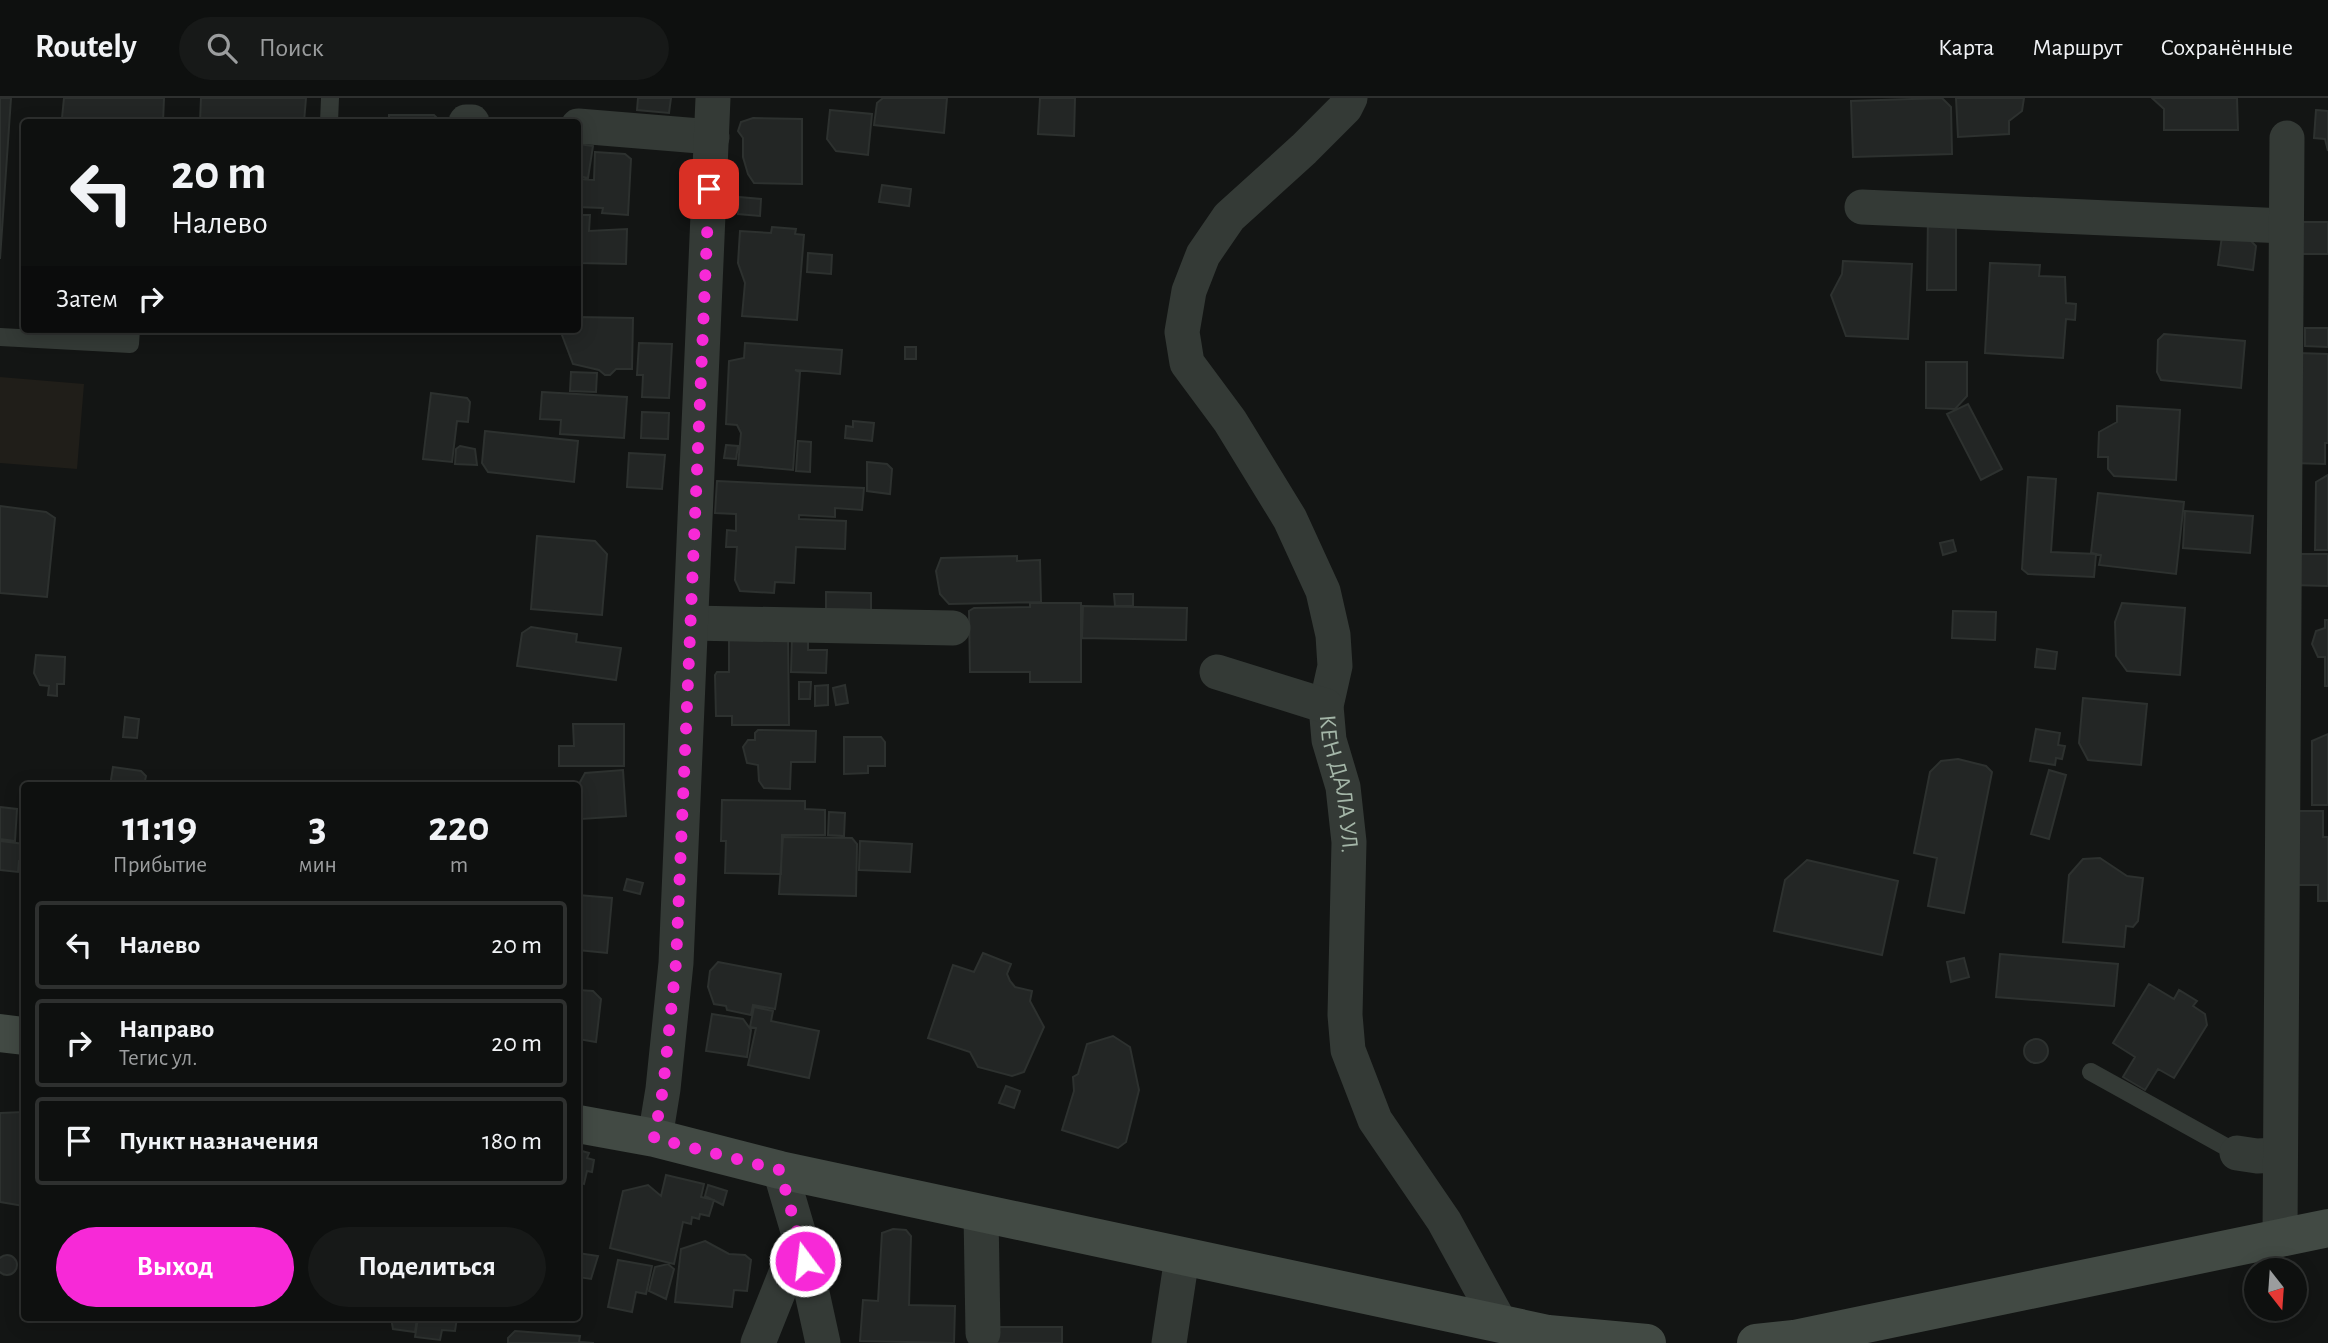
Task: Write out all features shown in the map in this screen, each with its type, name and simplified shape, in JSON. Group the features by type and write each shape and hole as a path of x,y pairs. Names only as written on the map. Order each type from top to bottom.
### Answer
{"main road":[{"path":"0,1032 21,1036"},
{"path":"581,1126 654,1138 780,1170 1548,1334 1627,1342"},
{"path":"1756,1343 1794,1339 2328,1228"}],"street":[{"path":"654,1138 663,1089 676,963 713,98"},
{"name":"КЕН ДАЛА УЛ.","path":"1350,98 1345,108 1304,149 1229,217 1203,255 1189,291 1181,332 1187,363 1230,421 1290,519 1323,592 1333,635 1335,666 1326,706 1329,740 1343,787 1349,842 1345,1016 1348,1050 1375,1120 1444,1221 1500,1323"},
{"path":"581,126 712,138"},
{"path":"2280,1237 2287,138"},
{"path":"1862,207 2285,226"},
{"path":"691,623 953,628"},
{"path":"1217,672 1326,706"},
{"path":"2238,1153 2280,1155"},
{"path":"780,1170 800,1238 823,1343"},
{"path":"981,1213 983,1333"},
{"path":"758,1343 800,1238"},
{"path":"1169,1343 1182,1257"}],"lane":[{"path":"329,119 330,98"},
{"path":"0,337 130,344 131,333"},
{"path":"2091,1072 2238,1153"}],"shaded area":[{"path":"0,377 84,384 77,469 0,463"}],"building":[{"path":"0,98 11,98 0,259"},
{"path":"64,98 164,98 163,119 62,118"},
{"path":"201,98 306,98 304,119 200,119"},
{"path":"638,98 671,98 669,113 637,110"},
{"path":"883,98 947,98 944,133 874,125 877,103"},
{"path":"1040,98 1075,98 1074,136 1038,134"},
{"path":"1942,98 1951,107 1952,154 1853,157 1851,101"},
{"path":"1956,98 2024,98 2022,111 2009,121 2009,134 1958,137"},
{"path":"2152,98 2237,98 2238,130 2164,130 2164,109"},
{"path":"830,110 872,114 868,155 836,151 827,139"},
{"path":"2316,110 2328,111 2328,151 2325,139 2314,138"},
{"path":"389,115 434,115 438,119 389,119"},
{"path":"753,118 802,119 802,184 754,183 748,174 743,157 743,138 738,131 741,122"},
{"path":"581,144 593,146 588,178 581,177"},
{"path":"595,152 625,154 631,159 628,215 602,213 603,208 581,207 581,179 594,180"},
{"path":"882,185 911,189 909,206 879,202"},
{"path":"739,197 761,199 760,216 738,214"},
{"path":"581,215 590,215 589,231 627,229 626,264 581,263"},
{"path":"1928,215 1956,215 1956,290 1927,290"},
{"path":"2301,222 2328,222 2328,254 2302,254"},
{"path":"772,227 796,229 795,234 804,235 797,320 742,316 745,283 738,263 740,231 771,233"},
{"path":"2222,236 2249,239 2256,246 2253,270 2218,265"},
{"path":"808,253 832,255 831,274 807,272"},
{"path":"1843,261 1912,264 1908,339 1846,336 1831,295 1842,274"},
{"path":"1990,263 2040,265 2039,276 2065,277 2066,303 2076,304 2075,320 2066,319 2063,358 1985,353"},
{"path":"581,317 633,318 632,369 616,369 610,375 605,375 599,370 573,364 562,335 581,333"},
{"path":"2305,328 2328,328 2328,347 2305,346"},
{"path":"2164,334 2245,341 2241,388 2161,380 2157,372 2158,340"},
{"path":"639,343 672,344 669,398 642,397 643,375 637,375"},
{"path":"745,343 842,350 840,374 795,370 800,372 793,470 738,465 741,433 737,425 726,424 729,361 744,358"},
{"path":"905,347 916,347 916,359 905,359"},
{"path":"2298,353 2328,354 2328,443 2325,443 2325,464 2293,463"},
{"path":"1926,362 1967,362 1967,396 1955,409 1926,408"},
{"path":"571,372 597,373 596,392 570,391"},
{"path":"542,392 627,397 624,438 560,434 561,420 540,419"},
{"path":"431,393 467,398 470,402 468,422 457,421 452,462 423,459"},
{"path":"1968,404 2002,469 1981,480 1947,414"},
{"path":"2117,406 2180,410 2176,480 2114,476 2108,469 2108,457 2098,457 2099,432 2117,422"},
{"path":"642,412 669,413 668,439 641,438"},
{"path":"853,421 874,423 872,441 845,438 846,426 853,427"},
{"path":"485,431 578,441 574,482 488,472 482,463"},
{"path":"798,441 811,442 810,472 796,471"},
{"path":"726,445 738,446 736,459 724,458"},
{"path":"460,446 475,449 477,465 455,464 456,449"},
{"path":"629,453 665,455 662,489 627,487"},
{"path":"867,462 887,464 892,469 890,494 867,491"},
{"path":"2328,475 2328,550 2315,550 2316,482"},
{"path":"2028,477 2056,479 2051,552 2096,554 2094,577 2028,574 2022,569"},
{"path":"717,481 864,488 862,510 835,508 835,517 799,515 799,519 846,521 845,549 796,547 794,583 775,582 774,593 740,591 735,580 737,547 726,547 727,530 736,531 736,514 715,513"},
{"path":"2098,493 2184,502 2176,574 2099,565 2101,555 2091,553"},
{"path":"0,506 46,512 55,518 47,597 0,593"},
{"path":"2185,511 2253,516 2250,553 2183,548"},
{"path":"537,536 595,541 607,554 602,615 531,609"},
{"path":"1953,540 1956,551 1943,555 1940,543"},
{"path":"2294,554 2328,554 2328,586 2293,585"},
{"path":"1017,556 1017,561 1040,560 1041,602 949,604 940,594 936,571 941,558"},
{"path":"826,592 871,593 871,610 826,609"},
{"path":"1114,594 1133,594 1133,606 1115,606"},
{"path":"1030,603 1081,603 1081,682 1030,682 1030,672 970,672 969,611 974,608 1030,607"},
{"path":"2122,603 2185,608 2180,675 2127,671 2116,656 2115,622"},
{"path":"1083,606 1187,608 1186,640 1082,638"},
{"path":"1953,611 1996,612 1995,640 1952,638"},
{"path":"2325,620 2328,620 2328,686 2325,686 2325,657 2318,657 2312,644 2316,631 2325,628"},
{"path":"531,627 577,634 576,642 621,648 616,680 517,666 522,633"},
{"path":"788,634 789,725 732,725 732,716 716,716 715,675 717,672 729,672 729,635"},
{"path":"792,636 808,637 808,650 827,650 826,673 791,672"},
{"path":"2037,649 2057,652 2055,669 2035,667"},
{"path":"36,655 65,657 64,684 57,684 57,696 48,695 49,686 40,685 34,673"},
{"path":"799,682 811,682 810,699 799,699"},
{"path":"828,685 828,705 815,706 815,686"},
{"path":"845,685 848,703 836,705 833,688"},
{"path":"2083,698 2147,704 2141,765 2088,760 2079,743"},
{"path":"125,717 139,719 137,738 123,737"},
{"path":"573,724 624,724 624,766 559,766 559,746 574,746"},
{"path":"2036,729 2060,733 2058,745 2065,746 2062,759 2056,758 2055,765 2030,761"},
{"path":"758,730 816,731 815,762 791,762 790,789 764,788 759,781 758,765 747,763 743,747 748,740 755,740"},
{"path":"2328,734 2328,805 2312,805 2312,741"},
{"path":"844,737 881,737 885,742 885,766 868,766 868,773 844,774"},
{"path":"1958,759 1986,766 1992,772 1964,913 1928,906 1937,858 1914,853 1930,772 1941,761"},
{"path":"113,767 141,771 146,776 145,782 111,782"},
{"path":"623,770 626,816 581,819 580,782 585,773"},
{"path":"2049,770 2066,775 2049,839 2031,834"},
{"path":"722,800 805,801 805,809 825,810 825,835 782,835 781,874 725,873 726,841 721,841"},
{"path":"0,807 17,809 15,841 0,839"},
{"path":"2288,811 2323,811 2323,837 2328,837 2328,901 2318,901 2318,885 2287,885"},
{"path":"829,812 845,813 844,836 828,835"},
{"path":"783,837 852,838 857,844 856,896 779,894"},
{"path":"0,841 21,844 18,872 0,870"},
{"path":"860,841 912,844 910,872 859,870"},
{"path":"2100,858 2127,876 2143,878 2138,921 2133,927 2126,926 2124,947 2063,942 2069,875 2083,859"},
{"path":"1807,860 1898,881 1882,955 1774,931 1785,880"},
{"path":"627,879 643,883 640,894 624,890"},
{"path":"581,895 612,898 607,953 581,950"},
{"path":"983,953 1011,964 1007,974 1010,981 1015,987 1032,991 1030,1001 1044,1027 1024,1072 1012,1076 978,1067 970,1052 928,1038 953,965 974,972"},
{"path":"2000,954 2118,964 2114,1006 1996,997"},
{"path":"1964,958 1969,977 1951,982 1947,962"},
{"path":"718,962 781,974 775,1009 753,1005 751,1015 714,1004 708,987 710,971"},
{"path":"2149,984 2174,999 2179,990 2197,1001 2193,1006 2205,1014 2207,1025 2174,1078 2158,1069 2145,1090 2123,1077 2135,1057 2113,1043"},
{"path":"581,990 593,991 601,999 596,1042 581,1040"},
{"path":"754,1007 773,1011 771,1021 819,1031 809,1078 748,1065 756,1028 750,1027"},
{"path":"712,1014 743,1019 751,1030 747,1057 706,1051"},
{"path":"1113,1036 1130,1047 1139,1090 1126,1142 1118,1148 1062,1130 1074,1091 1073,1077 1078,1074 1087,1044"},
{"path":"2036,1039 2044,1043 2048,1051 2044,1059 2036,1063 2028,1059 2024,1051 2028,1043"},
{"path":"1006,1086 1020,1091 1014,1108 999,1103"},
{"path":"21,1112 21,1206 0,1202 0,1113"},
{"path":"581,1151 589,1153 587,1158 594,1160 592,1172 587,1171 584,1184 581,1183"},
{"path":"666,1175 704,1184 701,1197 714,1200 709,1216 700,1214 699,1219 692,1217 691,1224 683,1222 674,1264 610,1248 623,1191 648,1185 661,1196"},
{"path":"708,1185 727,1191 723,1205 705,1196"},
{"path":"893,1229 906,1230 911,1236 909,1305 955,1306 954,1343 860,1341 863,1300 878,1301 882,1233"},
{"path":"705,1241 729,1254 745,1255 751,1260 747,1291 734,1290 732,1307 675,1302 681,1249"},
{"path":"581,1253 598,1256 591,1279 581,1277"},
{"path":"3,1256 11,1256 16,1261 16,1269 11,1274 3,1274 -1,1270 -1,1260"},
{"path":"618,1260 652,1266 646,1294 636,1292 632,1312 608,1307"},
{"path":"668,1264 674,1269 666,1299 649,1291 655,1267"},
{"path":"392,1321 417,1321 415,1332 393,1329"},
{"path":"418,1321 457,1321 455,1331 442,1330 440,1340 415,1337"},
{"path":"997,1327 1062,1327 1062,1343 997,1343"},
{"path":"515,1331 580,1336 579,1342 594,1343 508,1343 508,1338"}],"route":[{"path":"709,189 676,963 663,1089 654,1138 780,1170 805,1261"}]}
